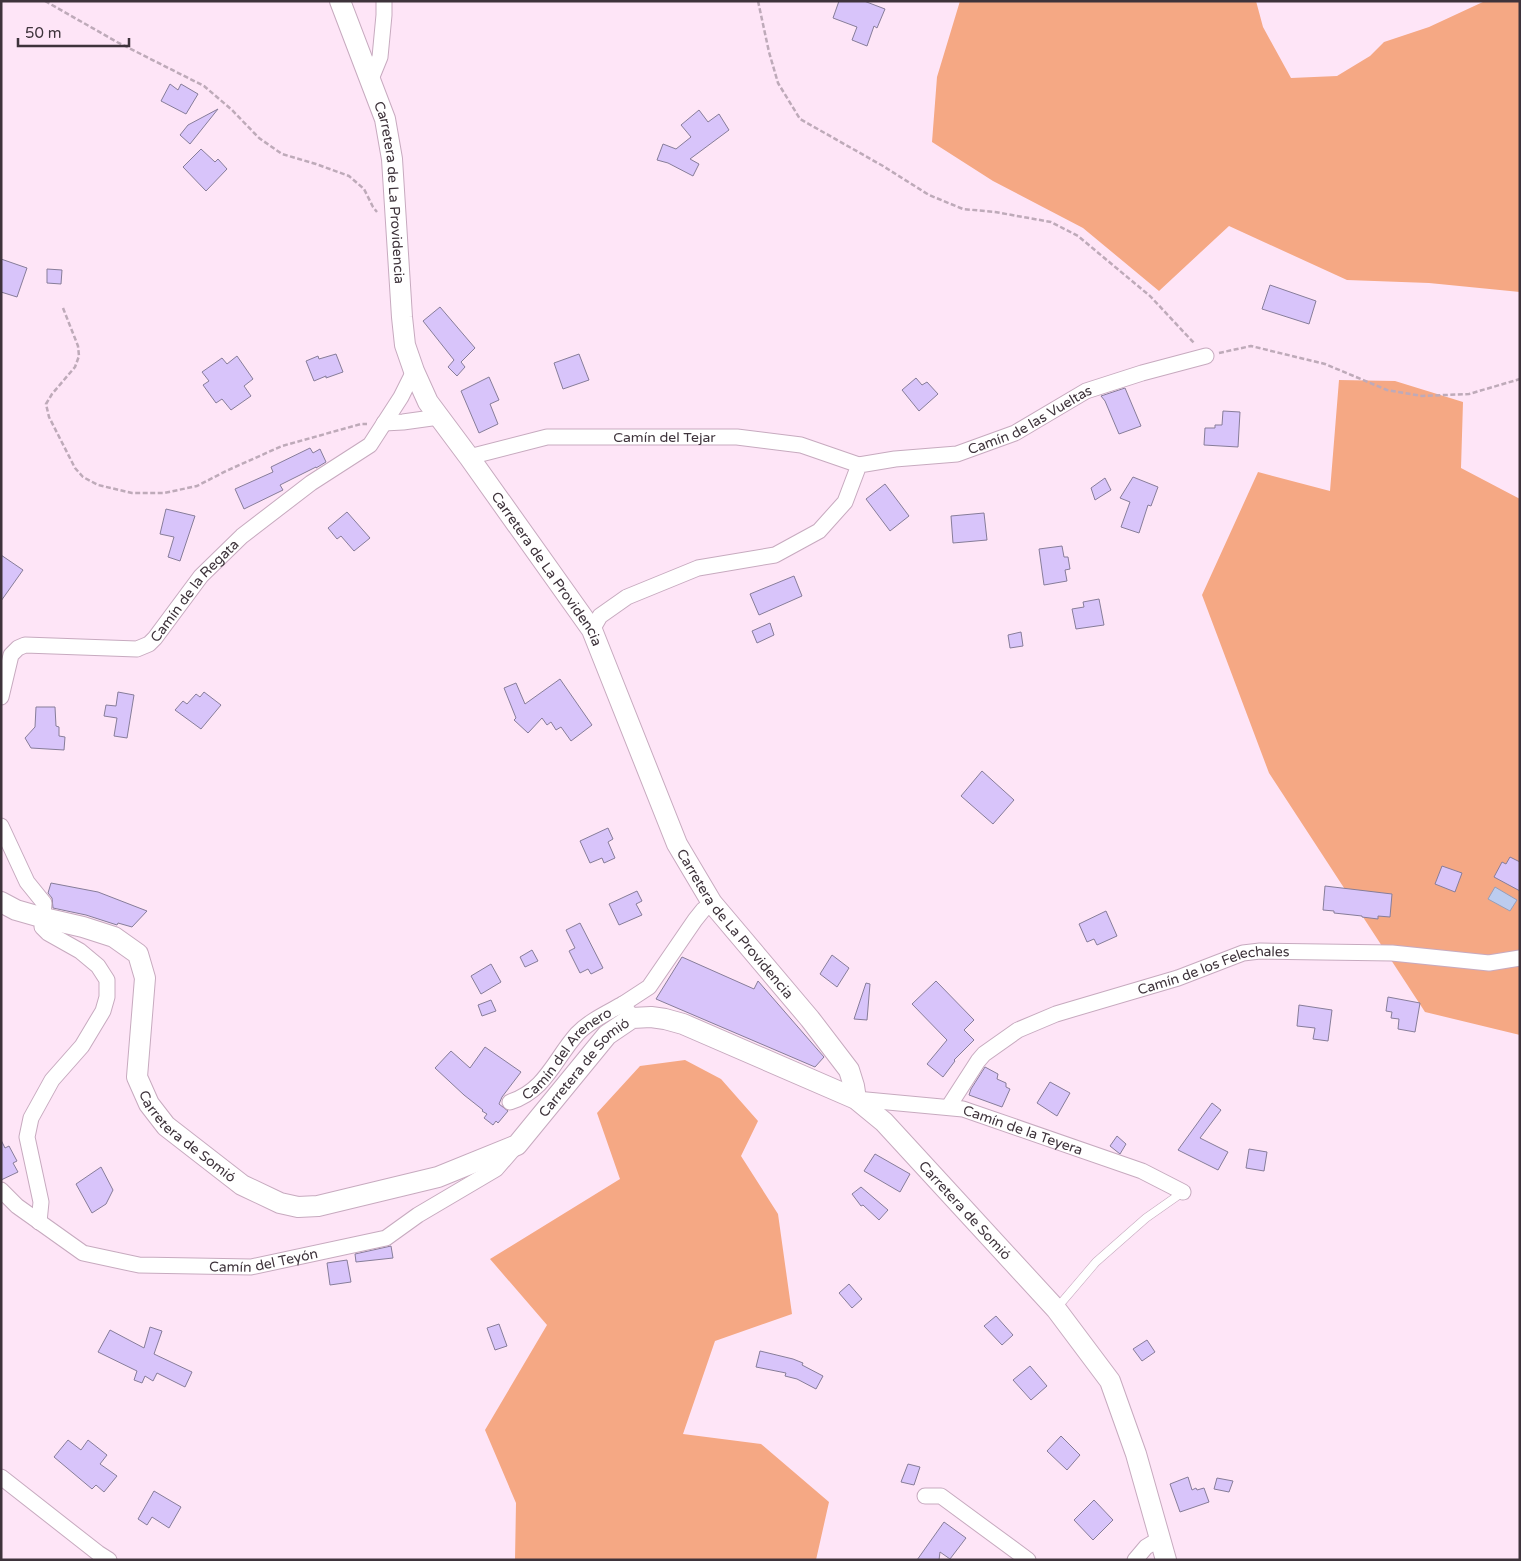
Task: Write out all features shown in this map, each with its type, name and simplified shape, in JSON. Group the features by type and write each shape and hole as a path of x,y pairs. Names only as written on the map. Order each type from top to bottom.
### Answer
{"street":[{"name":"Carretera de La Providencia","path":"340,1 385,119 392,159 405,345 428,402 592,630 677,844 712,903 810,1019 849,1070 856,1099"},
{"path":"371,79 380,57 384,1"},
{"name":"Camín de las Vueltas","path":"858,465 895,459 958,454 1015,433 1086,391 1142,373 1206,356"},
{"name":"Camín de la Regata","path":"1,698 12,655 18,648 25,645 137,649 149,644 201,576 242,536 311,483 370,445 401,396 414,371"},
{"path":"401,396 405,410 414,421"},
{"path":"384,423 439,417"},
{"name":"Camín del Tejar","path":"469,457 546,437 737,438 801,445 858,465"},
{"path":"592,630 600,616 627,597 698,568 775,555 819,531 845,502 858,465"},
{"path":"1,826 27,882 44,903 42,927 48,933 80,951 98,966 108,980 107,997 103,1011 82,1046 52,1080 31,1118 27,1137 42,1202 39,1222"},
{"name":"Carretera de Somió","path":"1,902 16,910 114,937 138,954 145,978 137,1077 149,1104 166,1126 242,1186 280,1203 298,1207 318,1206 438,1177 517,1144 628,1011 683,1024 856,1099 884,1122 1056,1309 1110,1381 1136,1454 1166,1560"},
{"name":"Camín del Arenero","path":"510,1102 523,1097 535,1088 548,1074 578,1032 628,1011 649,987 695,920 712,903"},
{"name":"Camín de los Felechales","path":"949,1106 984,1054 1018,1030 1056,1014 1178,978 1244,953 1260,951 1392,953 1489,963 1520,958"},
{"name":"Camín de la Teyera","path":"856,1099 901,1104 949,1106 974,1112 1142,1171 1184,1192"},
{"name":"Camín del Teyón","path":"1,1190 17,1206 83,1253 139,1265 250,1267 386,1238 418,1215 496,1169 517,1144"},
{"path":"1,1477 109,1560"},
{"path":"924,1496 941,1496 1028,1560"},
{"path":"1135,1560 1146,1548 1161,1538"}],"lane":[{"path":"1056,1309 1096,1262 1146,1218 1184,1192"}],"path":[{"path":"45,1 117,42 204,86 232,110 259,138 282,154 349,176 364,189 373,207 381,216 396,222"},
{"path":"758,1 778,83 800,119 883,166 929,195 964,209 995,212 1051,222 1078,236 1150,296 1206,356 1251,346 1325,364 1387,390 1422,396 1468,394 1520,379"},
{"path":"63,308 78,346 79,356 76,367 52,394 46,404 49,417 75,468 83,477 98,485 132,493 164,493 197,486 282,446 361,424 384,423"}],"shaded area":[{"path":"960,1 1256,1 1263,27 1291,78 1337,76 1370,56 1384,42 1429,27 1485,1 1520,1 1520,292 1429,283 1347,280 1229,226 1159,291 1083,228 993,181 932,142 937,77"},
{"path":"1339,380 1395,381 1463,402 1461,468 1520,499 1520,1035 1425,1012 1269,773 1202,595 1258,472 1330,491"},
{"path":"685,1060 721,1079 758,1121 741,1156 778,1214 792,1314 715,1341 683,1434 761,1444 829,1502 816,1560 515,1560 516,1503 485,1430 547,1325 490,1259 620,1179 597,1113 640,1066"}],"water":[{"path":"1495,887 1517,900 1510,911 1488,899"}],"building":[{"path":"839,1 864,1 885,9 877,28 874,26 867,46 852,40 857,27 833,18"},
{"path":"170,84 178,90 181,84 198,94 186,114 161,101"},
{"path":"218,109 190,144 180,135 188,125"},
{"path":"699,110 708,122 719,114 729,130 690,159 699,164 693,176 668,163 657,160 663,144 676,149 691,137 681,125"},
{"path":"201,149 215,162 218,159 227,169 206,191 183,167"},
{"path":"1,259 27,268 17,297 1,292"},
{"path":"47,269 62,270 61,284 47,283"},
{"path":"1270,285 1316,301 1309,324 1262,309"},
{"path":"440,307 475,348 461,362 465,367 457,376 448,367 454,360 423,321"},
{"path":"336,354 343,372 314,381 306,361 318,356 319,359"},
{"path":"579,354 589,380 563,389 554,363"},
{"path":"237,356 253,379 244,386 251,396 231,410 222,399 216,403 203,385 209,381 202,372 222,358 227,364"},
{"path":"489,377 499,400 490,404 498,424 479,433 461,391"},
{"path":"916,378 922,385 927,382 938,394 919,411 902,390"},
{"path":"1125,388 1141,426 1119,434 1101,396"},
{"path":"1223,411 1240,412 1238,447 1204,445 1205,428 1215,428 1215,425 1222,425"},
{"path":"310,448 313,453 320,449 326,462 280,485 283,490 244,509 235,489 273,472 271,467"},
{"path":"1133,477 1158,487 1151,506 1148,505 1139,533 1121,527 1130,502 1120,498"},
{"path":"1105,478 1111,490 1095,500 1091,488"},
{"path":"885,484 909,516 890,531 866,499"},
{"path":"166,509 195,516 180,561 168,557 174,537 160,534"},
{"path":"347,512 370,538 354,551 341,536 337,539 328,528"},
{"path":"984,513 987,540 953,543 951,516"},
{"path":"1062,546 1064,557 1068,557 1070,569 1065,570 1067,581 1044,585 1039,549"},
{"path":"1,555 23,570 1,601"},
{"path":"794,576 802,596 759,615 750,594"},
{"path":"1099,599 1104,625 1076,629 1072,609 1084,607 1083,602"},
{"path":"770,623 774,635 757,643 752,631"},
{"path":"1021,632 1023,646 1010,648 1008,635"},
{"path":"560,679 592,725 571,741 561,727 556,730 551,722 547,725 542,718 528,733 514,720 516,718 504,688 516,683 525,704"},
{"path":"118,692 134,695 127,738 114,736 117,718 104,716 106,705 116,706"},
{"path":"204,692 221,705 201,729 175,710 183,701 187,704 196,694 200,697"},
{"path":"36,707 55,707 56,726 59,727 59,736 65,737 64,750 31,748 25,738 35,727"},
{"path":"982,771 1014,800 993,824 961,796"},
{"path":"608,828 613,839 608,842 615,858 604,863 602,858 590,863 580,841"},
{"path":"1510,857 1520,862 1520,891 1494,877 1502,862 1506,864"},
{"path":"1442,866 1462,873 1455,892 1435,884"},
{"path":"51,883 98,892 147,911 132,927 118,923 117,925 86,915 53,908 52,898 48,893"},
{"path":"1325,886 1392,894 1390,917 1378,916 1378,919 1323,910"},
{"path":"637,891 642,901 636,904 642,915 619,925 609,904"},
{"path":"1106,911 1117,936 1097,945 1094,939 1087,942 1079,924"},
{"path":"580,923 603,968 591,974 588,969 580,973 569,951 575,948 566,930"},
{"path":"532,950 538,961 525,967 520,957"},
{"path":"832,955 849,968 837,987 820,974"},
{"path":"682,957 754,989 758,981 824,1057 815,1067 656,999"},
{"path":"491,964 501,982 481,994 471,976"},
{"path":"936,981 974,1020 964,1030 974,1040 954,1060 943,1077 927,1064 947,1040 912,1004"},
{"path":"866,983 870,984 867,1020 854,1019"},
{"path":"1388,997 1420,1003 1415,1032 1398,1029 1399,1019 1391,1018 1392,1012 1386,1011"},
{"path":"491,1000 496,1011 482,1016 478,1005"},
{"path":"1299,1005 1332,1010 1328,1041 1313,1039 1315,1028 1297,1026"},
{"path":"485,1047 521,1072 499,1104 508,1111 498,1123 496,1121 493,1125 484,1118 487,1114 483,1110 435,1068 451,1051 470,1068"},
{"path":"985,1067 998,1074 997,1079 1006,1083 1006,1087 1010,1089 1002,1107 969,1095"},
{"path":"1050,1082 1070,1093 1057,1116 1037,1103"},
{"path":"1212,1103 1221,1110 1200,1138 1228,1152 1218,1170 1178,1150"},
{"path":"1117,1136 1126,1144 1120,1154 1110,1146"},
{"path":"1,1140 5,1148 9,1146 17,1161 13,1163 18,1172 1,1180"},
{"path":"1249,1149 1267,1152 1264,1171 1246,1168"},
{"path":"875,1154 910,1174 900,1192 864,1171"},
{"path":"101,1167 113,1190 106,1204 92,1213 76,1184"},
{"path":"861,1187 888,1210 879,1220 863,1205 861,1206 852,1194"},
{"path":"391,1246 393,1258 356,1262 355,1254"},
{"path":"347,1260 351,1282 330,1285 327,1263"},
{"path":"849,1284 862,1299 852,1308 839,1293"},
{"path":"996,1316 1013,1335 1002,1345 984,1326"},
{"path":"499,1324 507,1346 495,1350 487,1328"},
{"path":"150,1327 162,1331 154,1354 192,1372 185,1387 157,1373 153,1381 145,1376 142,1383 134,1380 137,1371 98,1352 110,1330 144,1348"},
{"path":"1147,1340 1155,1352 1142,1361 1133,1349"},
{"path":"760,1351 793,1359 823,1376 816,1389 797,1379 785,1376 786,1373 756,1367"},
{"path":"1030,1366 1047,1386 1031,1400 1013,1380"},
{"path":"1061,1436 1080,1455 1067,1470 1047,1451"},
{"path":"68,1440 81,1450 88,1440 107,1455 100,1464 117,1476 104,1492 96,1485 92,1489 54,1457"},
{"path":"908,1464 920,1467 914,1485 901,1482"},
{"path":"1188,1477 1192,1490 1204,1488 1209,1502 1180,1512 1170,1484"},
{"path":"1217,1478 1233,1481 1229,1492 1214,1489"},
{"path":"154,1491 181,1507 169,1528 152,1517 147,1525 138,1519"},
{"path":"1094,1500 1113,1520 1093,1540 1074,1520"},
{"path":"944,1522 966,1538 950,1559 940,1552 939,1560 917,1560"}]}
